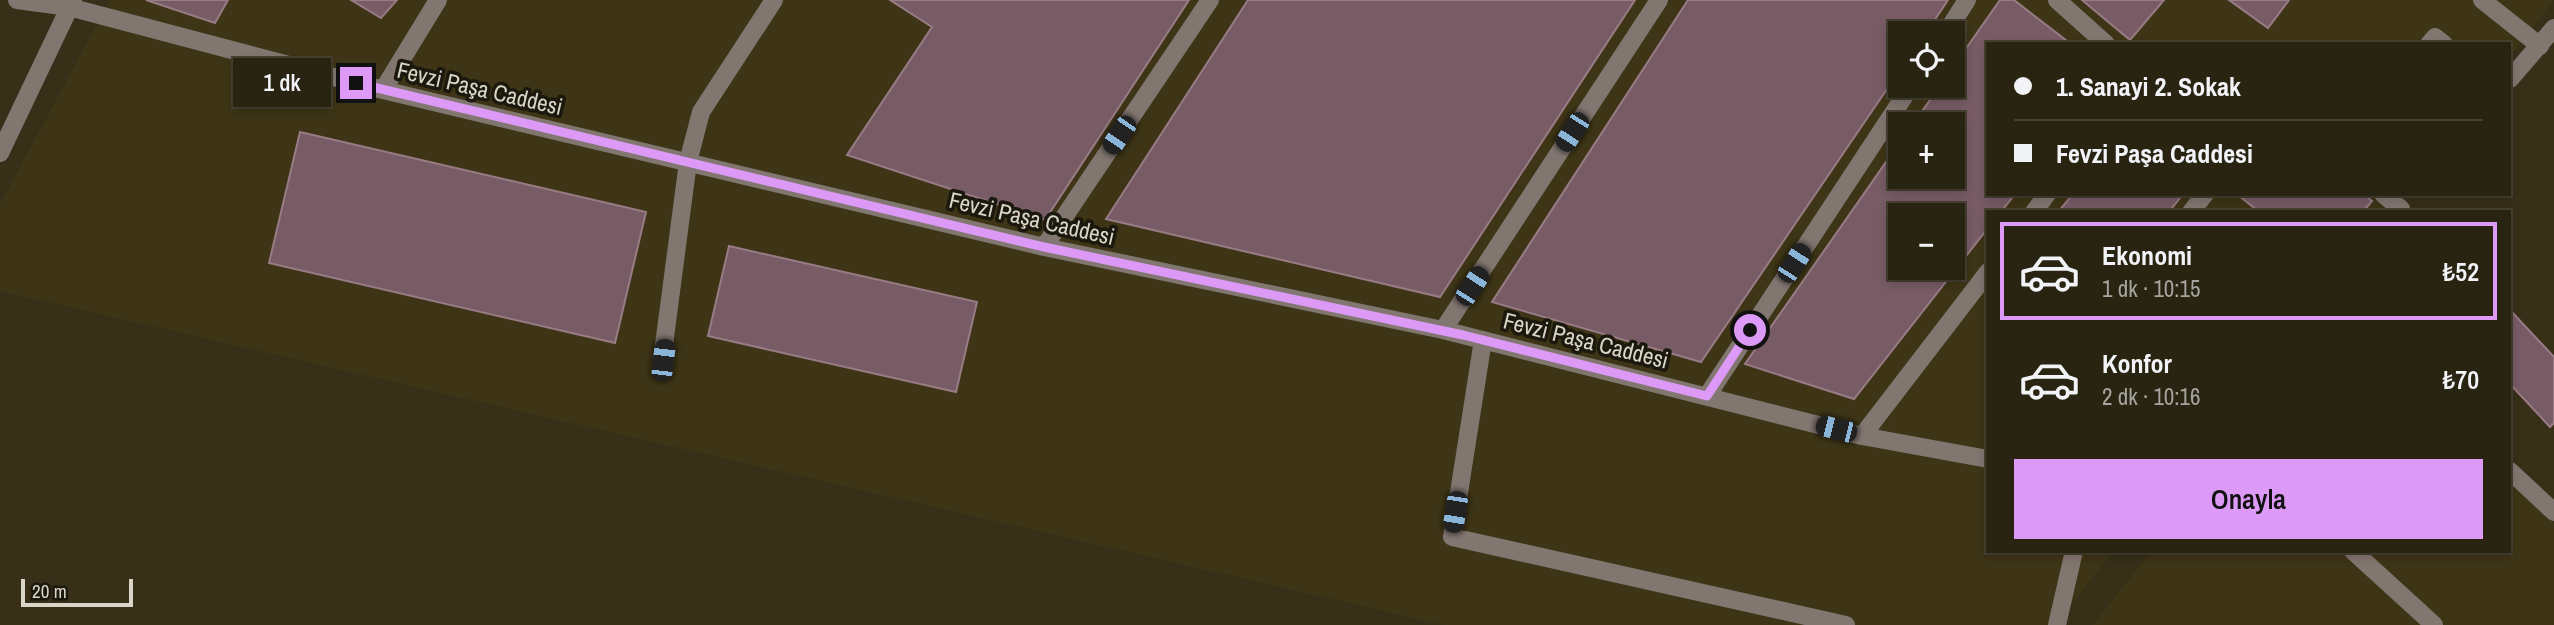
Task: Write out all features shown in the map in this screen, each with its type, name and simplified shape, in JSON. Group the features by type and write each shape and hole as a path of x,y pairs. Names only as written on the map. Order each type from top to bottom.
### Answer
{"street":[{"name":"Fevzi Paşa Caddesi","path":"16,0 71,3 383,90 1044,247 1443,330 1862,436 1986,459"},
{"path":"383,90 438,0"},
{"path":"663,360 688,162 701,112 774,0"},
{"path":"1044,247 1210,0"},
{"path":"1443,330 1658,0"},
{"path":"1953,21 1967,0"},
{"path":"2057,0 2104,42"},
{"path":"2482,0 2540,46"},
{"path":"0,152 71,3"},
{"path":"2511,78 2554,28"},
{"path":"1707,396 1903,98"},
{"path":"2193,210 2203,196"},
{"path":"2385,196 2401,210 2412,196"},
{"path":"1862,436 1986,275"},
{"path":"1483,340 1452,537 1846,625"},
{"path":"2511,472 2554,512"},
{"path":"2057,625 2074,553"},
{"path":"2355,553 2434,625"}],"shaded area":[{"path":"110,0 2554,0 2511,56 2511,42 1986,42 1986,196 2397,196 2387,210 1986,210 1986,553 2112,553 2055,625 1444,625 0,291 0,204"},
{"path":"2511,485 2554,523 2554,625 2092,625 2150,553 2511,553"}],"building":[{"path":"146,0 228,0 215,23"},
{"path":"351,0 397,0 381,18"},
{"path":"890,0 1189,0 1045,220 847,155 932,27"},
{"path":"1248,0 1635,0 1440,297 1106,219"},
{"path":"1688,0 1948,0 1934,21 1888,21 1888,88 1701,362 1492,302"},
{"path":"2000,0 2014,0 2068,42 1986,42 1986,196 2013,196 2003,210 1986,210 1986,231 1965,257 1965,203 1888,203 1888,280 1947,280 1854,399 1745,364 1888,159 1888,189 1965,189 1965,112 1922,112 1931,98 1965,98 1965,50"},
{"path":"2082,0 2164,0 2130,40"},
{"path":"2229,0 2289,0 2268,28"},
{"path":"300,132 646,212 615,343 269,263"},
{"path":"2071,196 2181,196 2171,210 2060,210"},
{"path":"2239,196 2366,196 2372,201 2365,210 2257,210"},
{"path":"729,246 977,302 956,392 708,336"},
{"path":"2511,311 2554,357 2554,423 2550,427 2511,385"}],"route":[{"path":"356,83 1044,247 1463,335 1707,396 1750,330"}]}
